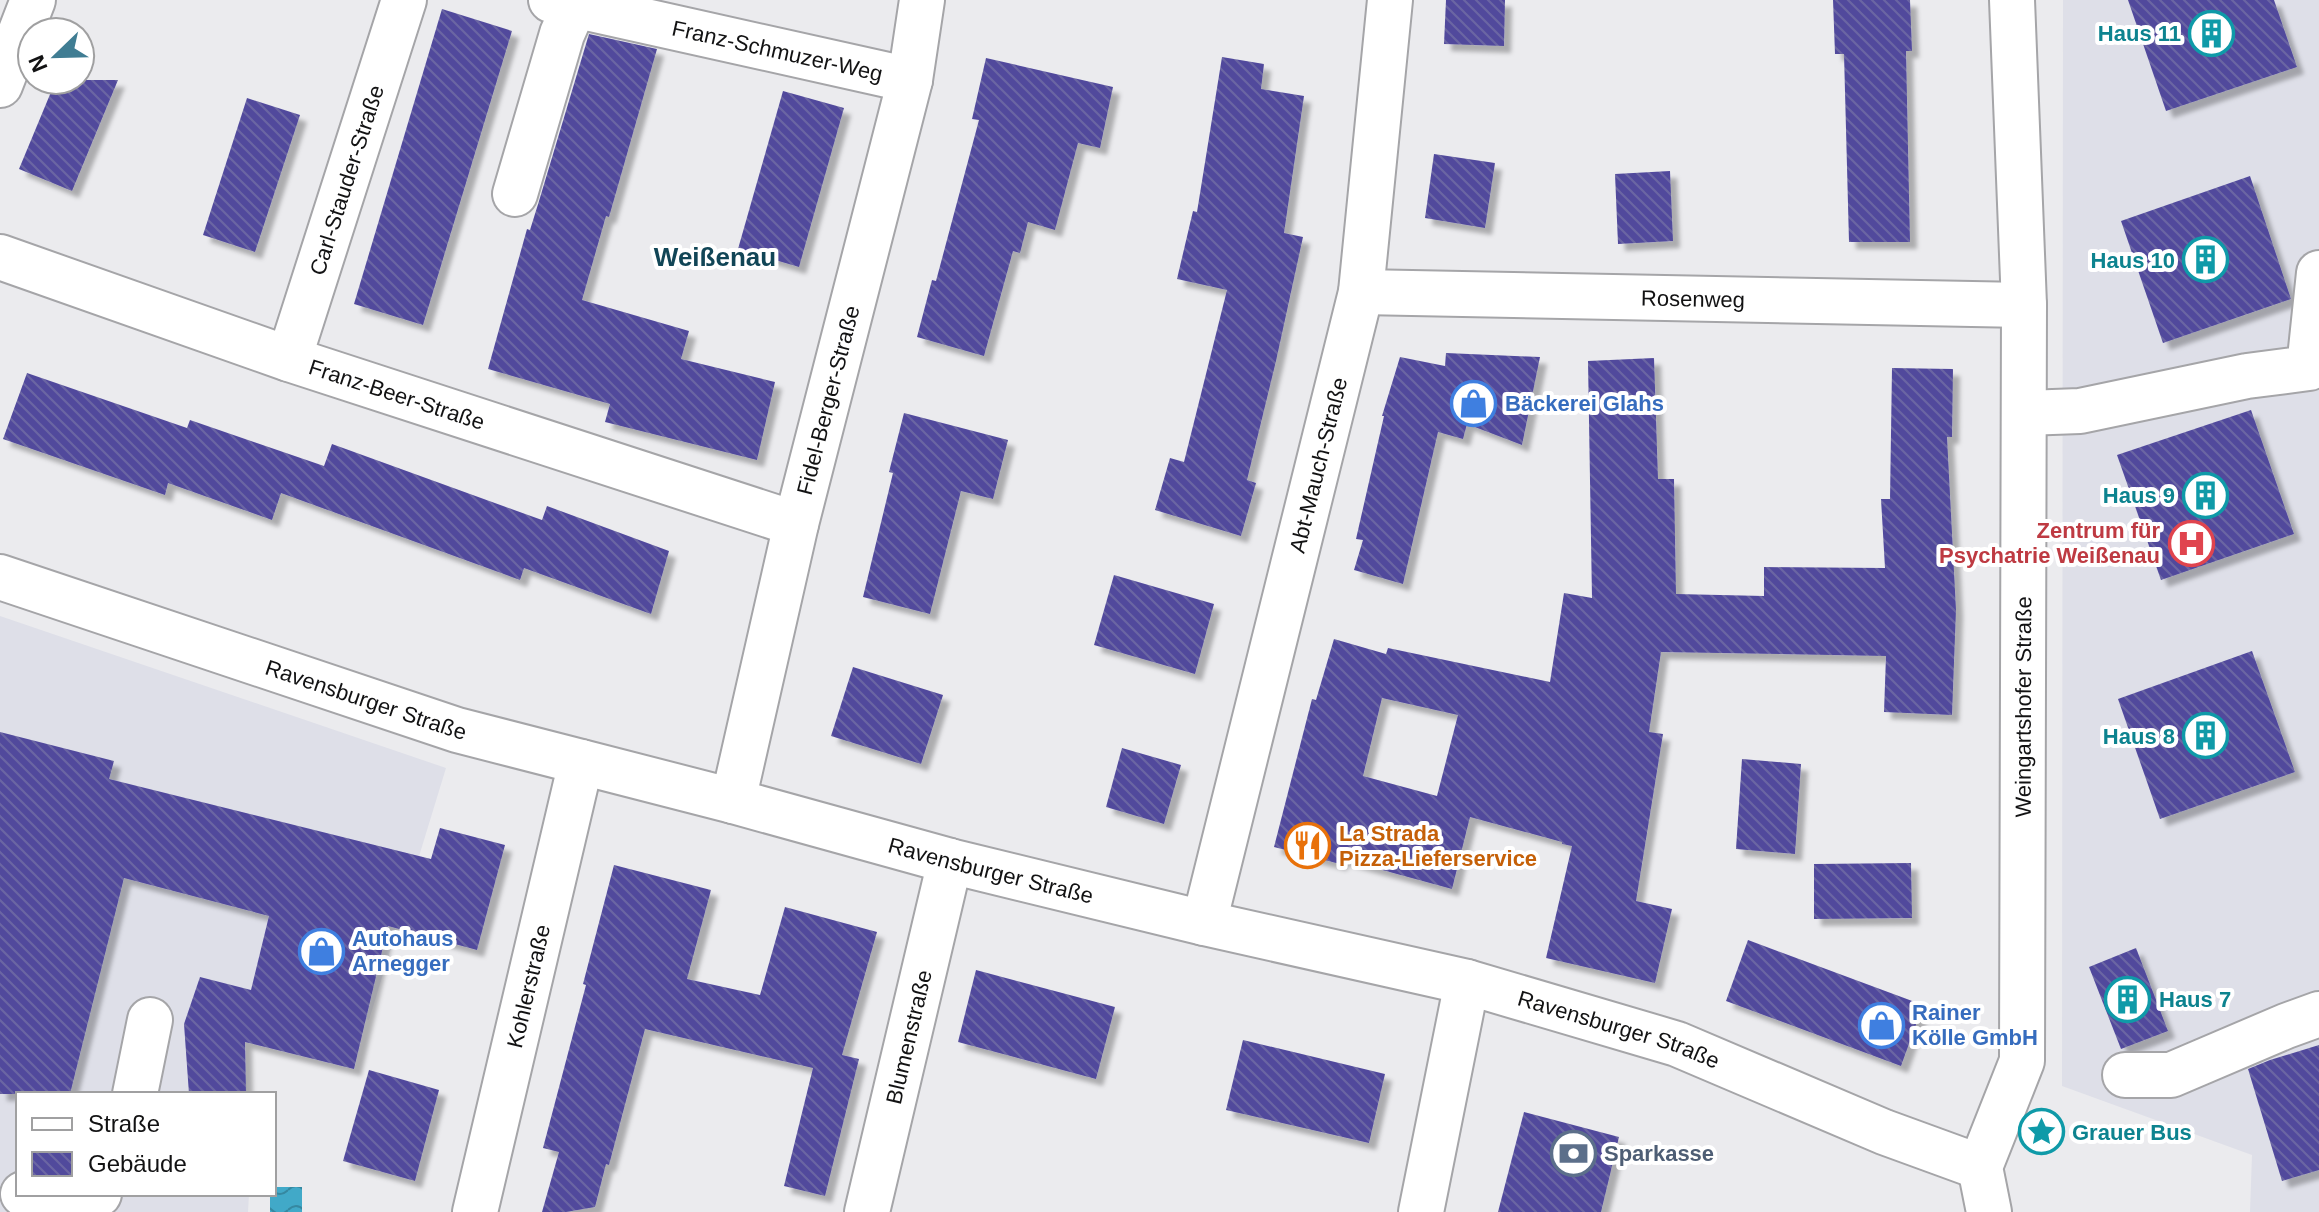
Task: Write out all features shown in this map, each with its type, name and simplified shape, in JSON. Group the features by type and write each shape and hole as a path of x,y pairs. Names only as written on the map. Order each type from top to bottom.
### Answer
{"street":[{"path":"0,85 33,0"},
{"name":"Carl-Stauder-Straße","path":"289,359 404,0"},
{"name":"Fidel-Berger-Straße","path":"733,801 796,524 910,80 922,0"},
{"name":"Abt-Mauch-Straße","path":"1204,923 1361,292 1390,0"},
{"name":"Weingartshofer Straße","path":"1980,1167 2022,1061 2024,305 2012,0"},
{"path":"515,194 562,34 568,1"},
{"name":"Franz-Schmuzer-Weg","path":"568,1 910,80"},
{"name":"Franz-Beer-Straße","path":"0,257 289,359 796,524"},
{"path":"2024,413 2080,411 2247,376 2309,368 2319,273"},
{"name":"Rosenweg","path":"1361,292 2024,305"},
{"name":"Ravensburger Straße","path":"0,577 457,730 950,861 1204,923 1467,982 1677,1044 1884,1132 1980,1167"},
{"name":"Kohlerstraße","path":"475,1212 581,762"},
{"name":"Blumenstraße","path":"867,1212 950,861"},
{"path":"1421,1212 1467,982"},
{"path":"2125,1075 2171,1075 2319,1014"},
{"path":"135,1092 150,1020"},
{"path":"1980,1167 1989,1212"},
{"path":"34,1196 76,1206 95,1196"}],"shaded area":[{"name":"Zentrum für Psychatrie Weißenau","path":"2063,0 2319,0 2319,1212 2250,1212 2252,1155 2062,1086"},
{"path":"0,616 446,768 369,1020 242,989 247,1092 16,1092 16,1196 249,1196 248,1212 0,1212"}],"water":[{"path":"276,1187 302,1187 302,1212 270,1212 270,1196 276,1196"}],"building":[{"path":"1446,0 1505,0 1504,46 1444,44"},
{"path":"1833,0 1910,0 1912,51 1906,51 1910,242 1849,242 1844,54 1835,54"},
{"name":"Haus 11","path":"2128,0 2274,0 2297,67 2166,111"},
{"path":"442,9 512,31 423,325 354,304"},
{"path":"589,34 657,49 582,300 689,331 681,359 775,382 757,460 605,422 610,404 488,369 527,229 530,230"},
{"path":"1222,57 1264,64 1261,89 1304,96 1284,233 1303,237 1247,480 1256,483 1241,536 1155,510 1170,458 1184,462 1227,290 1177,279 1193,211 1197,212"},
{"path":"986,58 1113,87 1100,148 1078,143 1055,230 1028,222 1020,253 1013,251 984,356 917,337 932,280 936,281 979,120 972,119"},
{"path":"96,80 118,80 72,191 19,169 49,96 96,96"},
{"path":"783,91 844,108 799,267 738,249"},
{"path":"247,98 300,115 255,252 203,235"},
{"path":"1434,154 1495,163 1485,228 1425,218"},
{"path":"1670,171 1673,241 1618,244 1615,174"},
{"name":"Haus 10","path":"2250,176 2291,299 2163,343 2121,221"},
{"path":"1446,353 1540,357 1522,445 1467,424 1463,439 1438,432 1403,584 1354,570 1363,540 1356,539 1382,416 1400,357 1445,366"},
{"path":"1654,358 1658,479 1674,479 1676,594 1764,596 1764,567 1885,568 1881,499 1890,499 1892,368 1953,369 1952,437 1947,437 1956,610 1952,715 1884,712 1886,656 1661,652 1649,732 1663,734 1636,901 1672,909 1655,983 1546,958 1572,846 1562,842 1470,817 1452,889 1342,859 1340,864 1274,847 1312,699 1316,700 1334,639 1386,654 1388,648 1550,682 1564,593 1592,598 1588,361","holes":["1382,698 1458,715 1437,796 1363,776"]},
{"path":"27,373 187,428 190,420 324,466 332,444 542,520 547,506 669,551 651,614 524,568 520,580 281,493 272,520 168,483 165,495 3,439"},
{"name":"Haus 9","path":"2251,410 2294,534 2161,580 2117,455"},
{"path":"904,413 1008,440 993,499 961,491 930,614 863,597"},
{"path":"1114,575 1214,604 1195,674 1094,645"},
{"name":"Haus 8","path":"2252,651 2295,772 2160,819 2118,699"},
{"path":"853,667 943,695 921,764 831,736"},
{"name":"Autohaus Arnegger","path":"0,732 114,761 109,779 431,859 440,828 505,845 477,950 388,926 354,1069 245,1042 246,1092 189,1092 184,1024 200,977 251,990 269,916 124,878 70,1092 0,1094"},
{"path":"1122,748 1181,765 1164,824 1106,807"},
{"path":"1742,759 1801,764 1795,854 1736,849"},
{"path":"1911,863 1912,918 1814,919 1814,864"},
{"path":"614,865 711,890 687,979 760,995 785,907 877,932 842,1055 859,1059 825,1196 784,1186 813,1068 645,1029 595,1207 542,1212 559,1152 543,1148"},
{"path":"1748,940 1923,1005 1901,1066 1726,1001"},
{"name":"Haus 7","path":"2136,948 2168,1031 2121,1049 2089,967"},
{"path":"976,970 1115,1007 1096,1079 958,1042"},
{"path":"1243,1040 1385,1074 1369,1143 1226,1110"},
{"path":"2319,1045 2319,1170 2282,1181 2248,1069"},
{"path":"369,1070 439,1090 415,1181 343,1161"},
{"path":"1524,1112 1619,1137 1601,1212 1498,1212"}],"place":[{"name":"Haus 11","path":"2212,33"},
{"name":"Haus 10","path":"2206,260"},
{"name":"Bäckerei Glahs","path":"1474,403"},
{"name":"Haus 9","path":"2206,495"},
{"name":"Zentrum für Psychatrie Weißenau","path":"2191,543"},
{"name":"Haus 8","path":"2206,736"},
{"name":"La Strada Pizza-Lieferservice","path":"1308,846"},
{"name":"Autohaus Arnegger","path":"321,951"},
{"name":"Haus 7","path":"2128,999"},
{"name":"Rainer Kölle GmbH","path":"1881,1025"},
{"name":"Grauer Bus","path":"2041,1132"},
{"name":"Sparkasse","path":"1573,1153"}],"district":[{"name":"Weißenau","path":"715,257"}]}
